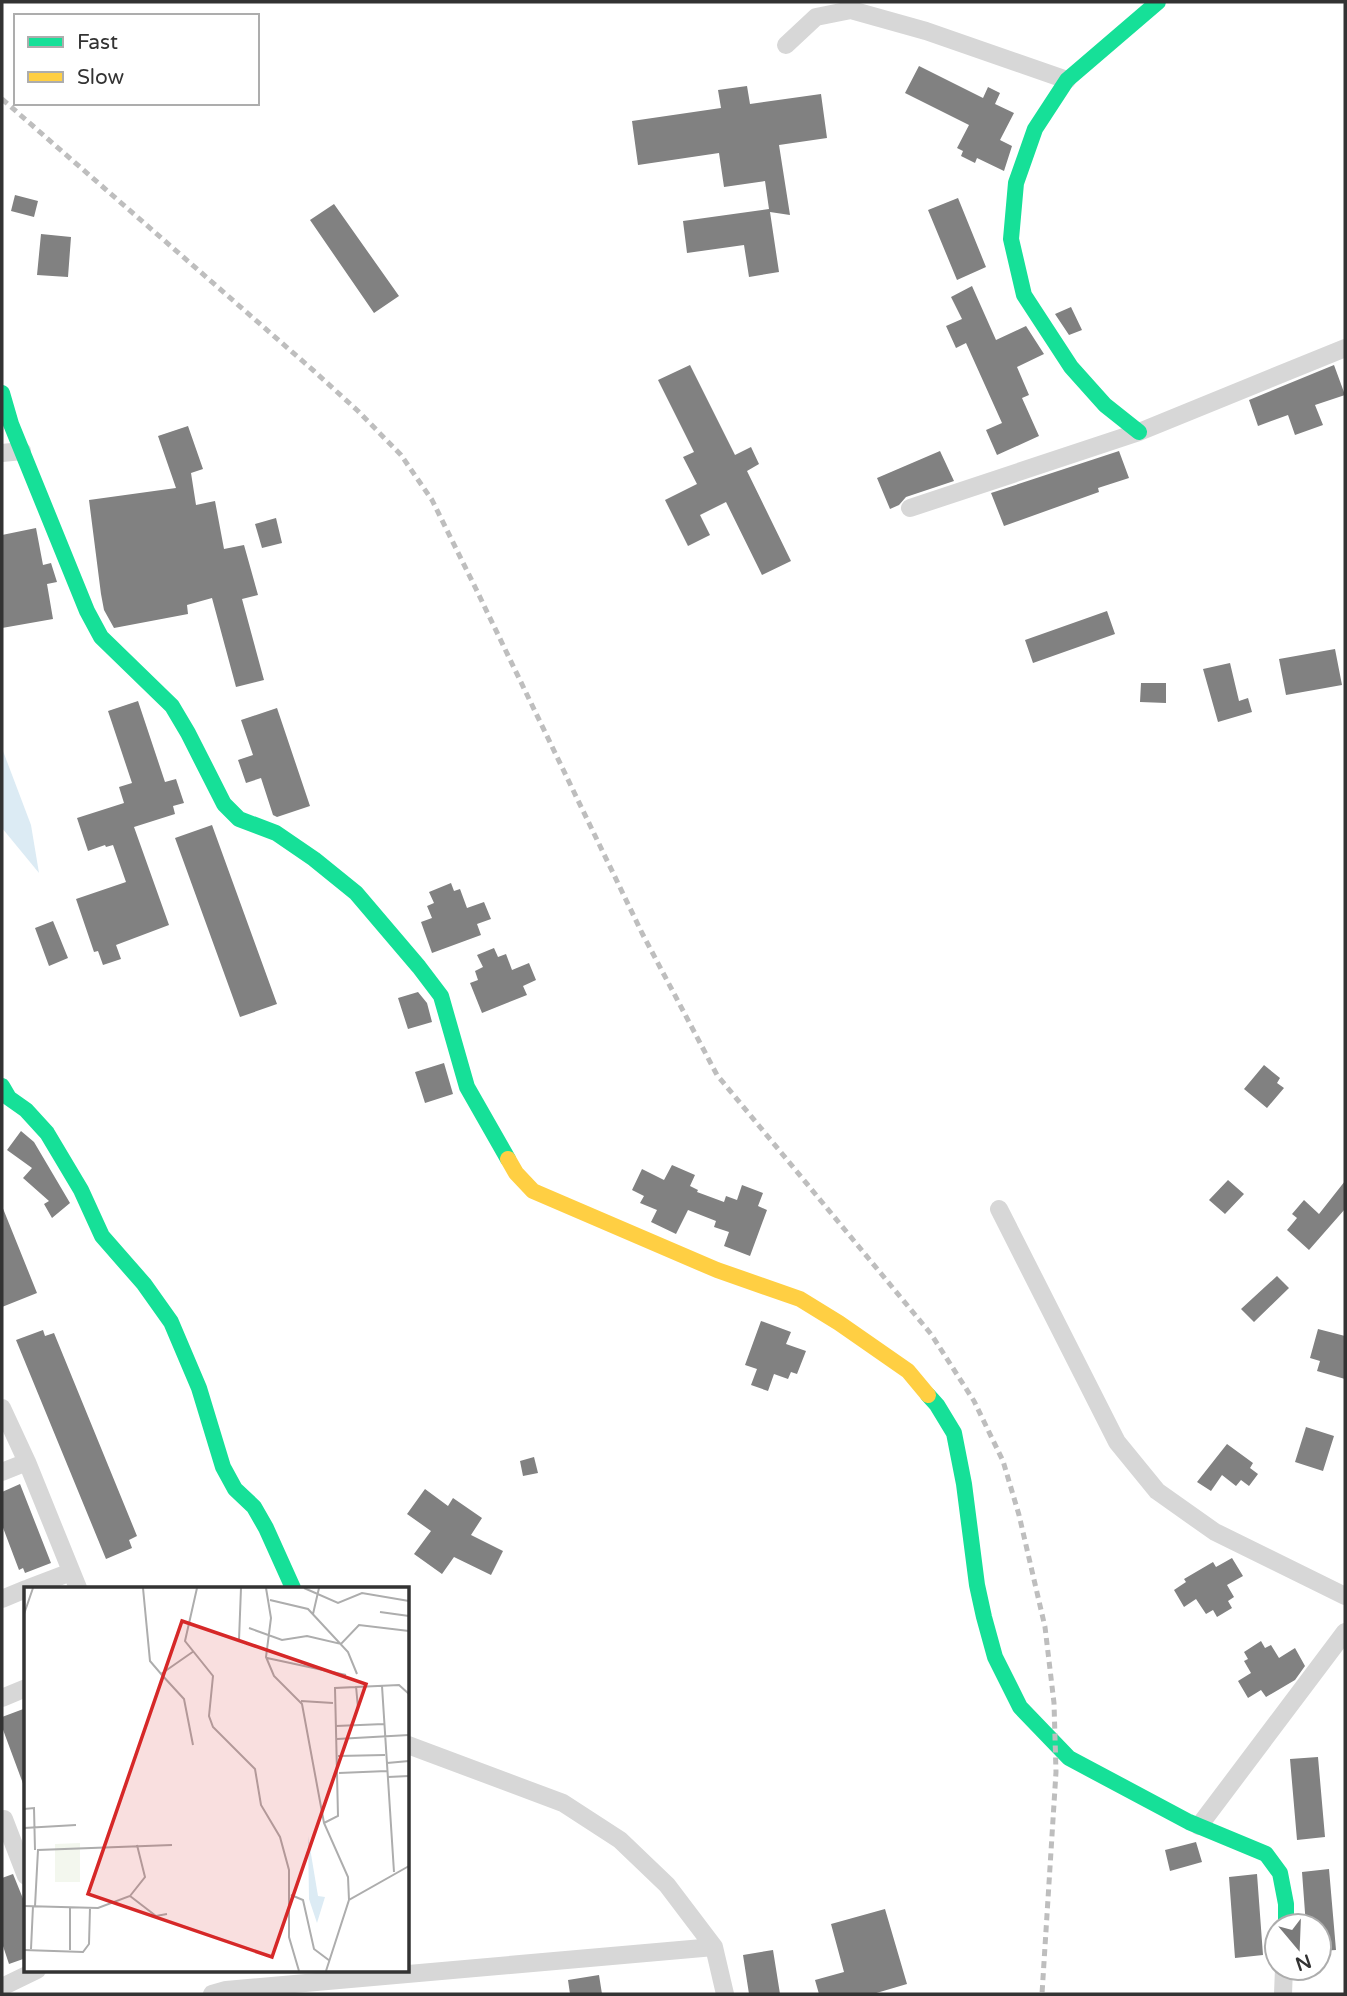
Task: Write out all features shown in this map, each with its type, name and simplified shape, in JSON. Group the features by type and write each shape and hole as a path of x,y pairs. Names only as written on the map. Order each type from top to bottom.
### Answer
{"street":[{"path":"1139,432 1105,405 1071,367 1024,295 1011,239 1016,183 1035,129 1067,80 1158,2"},
{"path":"786,45 816,17 851,10 926,31 1067,80"},
{"path":"910,508 1139,432 1345,348"},
{"path":"2,393 11,424 100,637 172,706 224,804 239,819 276,833 356,893 419,967 441,996 467,1087 516,1173 533,1191 717,1270 800,1298 908,1371 937,1405 954,1433 984,1617 995,1657 1020,1707 1069,1758 1199,1826 1266,1854 1280,1873 1286,1912"},
{"path":"2,453 22,451"},
{"path":"2,1086 9,1098 26,1110 47,1133 81,1190 102,1236 144,1284 171,1322 199,1388 223,1467 236,1489 254,1507 293,1587"},
{"path":"999,1209 1117,1442 1157,1491 1215,1532 1345,1596"},
{"path":"2,1408 75,1580 38,1587"},
{"path":"2,1472 27,1462"},
{"path":"2,1599 24,1591"},
{"path":"1199,1826 1345,1632"},
{"path":"2,1699 24,1689"},
{"path":"410,1746 563,1803 620,1840 667,1885 714,1947 725,1994"},
{"path":"4,1819 24,1871"},
{"path":"212,1994 226,1990 714,1947"},
{"path":"2,1987 33,1972"}],"shaded area":[{"path":"2,709 3,751 31,825 39,873 2,828"}],"building":[{"path":"919,66 983,98 988,87 1000,93 995,104 1014,113 1000,140 1012,146 1004,171 977,158 975,163 961,156 963,151 957,148 969,125 905,93"},
{"path":"747,86 750,104 821,94 827,138 779,145 790,215 770,212 779,272 749,277 744,245 687,253 683,221 769,209 765,181 724,187 719,153 638,165 632,121 721,108 718,90"},
{"path":"15,195 38,201 34,217 11,211"},
{"path":"958,198 986,267 957,280 928,210"},
{"path":"334,204 399,296 374,313 310,220"},
{"path":"41,234 71,237 68,277 37,275"},
{"path":"972,286 996,340 1026,326 1044,354 1017,367 1029,395 1022,398 1039,436 997,455 986,430 1002,423 966,343 956,348 946,326 962,319 951,297"},
{"path":"1071,307 1082,330 1069,335 1055,314"},
{"path":"690,365 735,455 751,447 759,464 747,471 791,561 762,575 726,502 700,515 710,535 688,546 665,500 697,484 683,457 694,452 658,380"},
{"path":"1334,365 1345,395 1315,405 1323,425 1295,435 1288,415 1258,426 1249,400"},
{"path":"188,426 203,469 191,473 196,505 215,501 224,549 244,545 258,595 242,599 264,680 236,687 212,598 187,605 188,614 114,628 104,610 101,594 89,500 176,488 158,436"},
{"path":"940,451 954,481 906,497 899,505 890,509 877,478"},
{"path":"1119,451 1129,478 1098,488 1099,492 1004,526 991,493"},
{"path":"276,518 282,543 262,548 255,524"},
{"path":"36,528 43,565 51,563 57,582 47,584 53,619 2,628 2,535"},
{"path":"1107,611 1115,634 1033,663 1025,640"},
{"path":"1335,649 1342,685 1286,695 1279,659"},
{"path":"1230,663 1239,701 1248,698 1252,712 1218,722 1203,669"},
{"path":"1141,683 1166,683 1166,703 1140,702"},
{"path":"138,701 165,782 176,779 184,803 173,806 175,814 134,827 169,925 116,945 121,959 103,965 98,951 94,952 76,899 126,882 113,845 88,851 77,818 124,803 119,787 132,783 108,711"},
{"path":"277,708 310,806 277,817 273,815 261,778 246,783 238,760 253,755 241,720"},
{"path":"212,825 277,1004 240,1017 175,838"},
{"path":"451,883 454,891 460,889 467,908 484,902 491,919 477,924 481,935 432,953 421,922 432,918 427,906 434,903 429,892"},
{"path":"53,921 68,958 49,966 35,928"},
{"path":"494,948 498,957 506,954 512,970 529,963 536,980 523,986 527,995 482,1013 470,983 478,980 475,971 483,967 477,955"},
{"path":"418,992 427,1003 432,1022 408,1029 398,998"},
{"path":"444,1063 453,1094 425,1103 415,1072"},
{"path":"1264,1065 1280,1078 1277,1083 1284,1088 1267,1108 1244,1089"},
{"path":"21,1131 34,1142 70,1203 52,1218 44,1204 49,1201 23,1178 32,1168 7,1150"},
{"path":"672,1165 695,1175 690,1186 698,1190 697,1192 724,1202 726,1196 737,1200 742,1185 763,1193 758,1206 767,1210 750,1256 724,1246 729,1232 714,1227 716,1221 688,1210 676,1234 651,1222 657,1210 640,1203 644,1196 632,1190 642,1169 664,1180"},
{"path":"1228,1180 1244,1194 1225,1214 1209,1200"},
{"path":"1345,1181 1345,1209 1309,1250 1287,1230 1297,1218 1292,1214 1304,1200 1319,1214"},
{"path":"2,1206 37,1293 2,1307"},
{"path":"1277,1276 1289,1288 1254,1322 1241,1309"},
{"path":"761,1321 791,1332 786,1344 806,1351 797,1374 791,1372 788,1379 774,1374 768,1391 751,1385 757,1369 745,1365"},
{"path":"1318,1329 1345,1336 1345,1379 1317,1371 1320,1361 1310,1358"},
{"path":"43,1330 45,1336 54,1333 137,1536 129,1540 132,1548 106,1559 16,1340"},
{"path":"1306,1427 1334,1436 1323,1471 1295,1462"},
{"path":"1227,1444 1253,1463 1250,1468 1258,1474 1249,1486 1241,1480 1236,1486 1222,1475 1211,1491 1197,1482"},
{"path":"534,1457 538,1473 523,1476 520,1461"},
{"path":"20,1484 51,1563 25,1573 23,1568 19,1570 2,1525 2,1492"},
{"path":"425,1489 448,1506 453,1498 482,1518 471,1535 503,1551 491,1575 454,1557 442,1574 414,1554 431,1531 407,1514"},
{"path":"1232,1558 1243,1576 1227,1585 1234,1597 1228,1601 1232,1608 1217,1617 1213,1610 1206,1614 1196,1599 1184,1607 1174,1590 1186,1582 1184,1579 1213,1562 1216,1567"},
{"path":"1261,1641 1265,1648 1271,1645 1279,1658 1295,1648 1305,1666 1295,1680 1266,1697 1261,1690 1248,1698 1238,1681 1251,1673 1244,1661 1248,1659 1244,1652"},
{"path":"24,1709 24,1786 2,1727 2,1717"},
{"path":"1318,1757 1325,1837 1297,1840 1290,1759"},
{"path":"1196,1842 1202,1862 1170,1871 1165,1850"},
{"path":"1329,1869 1333,1912 1305,1912 1302,1872"},
{"path":"13,1874 24,1901 24,1959 9,1964 2,1943 2,1878"},
{"path":"1257,1874 1263,1955 1235,1958 1229,1877"},
{"path":"885,1909 907,1984 873,1994 819,1994 815,1980 844,1972 831,1924"},
{"path":"1333,1915 1336,1950 1333,1950"},
{"path":"773,1950 780,1994 749,1994 743,1955"},
{"path":"599,1975 602,1994 570,1994 568,1980"}],"railway":[{"path":"2,99 314,371 401,455 432,500 642,933 717,1075 931,1334 974,1401 1003,1461 1019,1515 1045,1627 1054,1703 1056,1772 1042,1994"}],"traffic: fast":[{"path":"1139,432 1105,405 1071,367 1024,295 1011,239 1016,183 1035,129 1067,80 1158,2"},
{"path":"2,393 11,424 87,611 101,637 172,706 224,804 239,819 276,833 356,893 419,967 441,996 467,1087 508,1159"},
{"path":"2,1086 9,1098 26,1110 47,1133 81,1190 102,1236 144,1284 171,1322 199,1388 223,1467 235,1489 254,1507 293,1587"},
{"path":"928,1395 954,1433 984,1617 995,1657 1020,1707 1069,1758 1189,1822 1266,1854 1280,1873 1286,1912"}],"traffic: slow":[{"path":"508,1159 516,1173 533,1191 717,1270 800,1299 908,1371 928,1395"}]}
